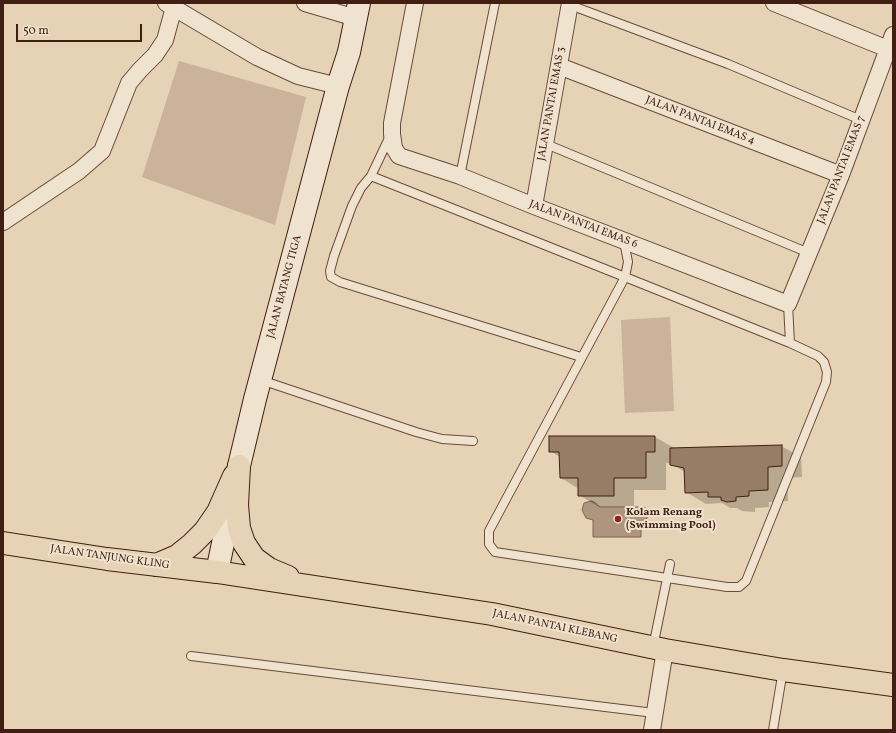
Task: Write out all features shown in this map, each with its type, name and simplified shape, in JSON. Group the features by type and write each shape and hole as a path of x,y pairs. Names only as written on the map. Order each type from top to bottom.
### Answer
{"highway":[{"path":"153,564 177,556 205,531 218,512 239,466"},
{"path":"239,466 237,505 239,528 244,543 254,558 269,569 286,576 335,591"},
{"name":"JALAN TANJUNG KLING","path":"3,543 107,559 217,572"},
{"name":"JALAN PANTAI KLEBANG","path":"217,572 492,614 659,649 783,670 893,685"}],"main road":[{"name":"JALAN BATANG TIGA","path":"217,572 239,466 260,380 338,86 349,52 357,10"}],"street":[{"path":"305,3 357,10"},
{"path":"392,134 392,123 415,3"},
{"path":"774,3 890,42"},
{"name":"JALAN PANTAI EMAS 3","path":"534,206 570,4"},
{"path":"3,222 79,171 102,151 129,83 155,55 165,40 170,5 257,57 298,76 338,86"},
{"name":"JALAN PANTAI EMAS 7","path":"788,304 841,175 890,42"},
{"name":"JALAN PANTAI EMAS 4","path":"559,66 841,175"},
{"name":"JALAN PANTAI EMAS 6","path":"392,134 394,148 399,156 460,176 788,304"},
{"path":"653,722 659,649"}],"lane":[{"path":"460,176 496,3"},
{"path":"570,4 728,64 861,120"},
{"path":"392,134 371,176 361,188 352,206 334,256 330,271 331,276 340,282 581,358"},
{"path":"546,144 809,253"},
{"path":"371,176 624,276 790,343 818,356 824,362 827,372 826,382 746,581 739,587 727,587 495,552 489,544 489,531 624,276 628,262 624,241"},
{"path":"788,304 790,343"},
{"path":"260,380 416,432 442,439 473,442"},
{"path":"659,649 670,564"},
{"path":"191,656 653,722"},
{"path":"773,730 783,670"}],"shaded area":[{"path":"179,61 306,97 275,225 142,177"},
{"path":"670,317 674,411 625,413 621,320"},
{"name":"Kolam Renang (Swimming Pool)","path":"591,501 600,507 643,507 647,509 648,514 641,529 641,537 593,537 593,520 586,518 582,510 584,503"}],"building":[{"path":"549,436 655,436 655,452 646,452 646,478 614,478 614,496 578,496 578,478 560,478 559,452 549,452"},
{"path":"782,445 782,466 768,467 768,490 749,491 749,496 736,497 736,501 727,502 721,500 721,497 708,497 708,492 685,493 684,468 670,465 670,448"}],"place":[{"name":"Kolam Renang (Swimming Pool)","path":"618,519"}]}
